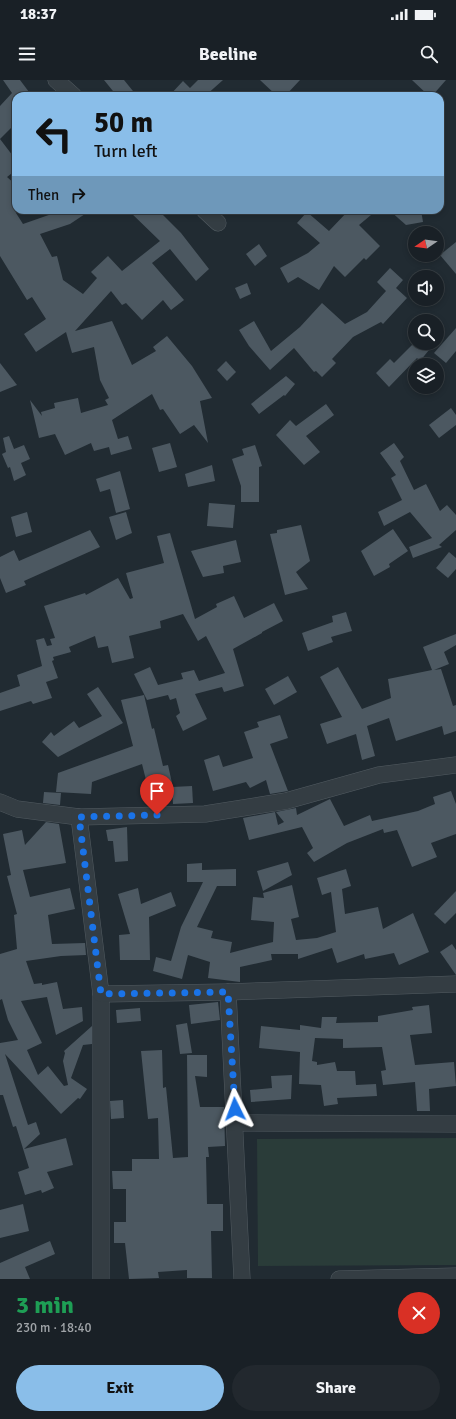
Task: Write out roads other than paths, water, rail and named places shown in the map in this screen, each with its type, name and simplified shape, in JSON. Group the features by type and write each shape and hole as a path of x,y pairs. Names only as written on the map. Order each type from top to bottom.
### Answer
{"street":[{"path":"56,80 70,92"},
{"path":"208,214 218,223"},
{"path":"0,802 18,809 79,817 205,814 286,801 379,775 456,765"},
{"path":"79,817 101,994 101,1279"},
{"path":"101,994 228,992 456,984"},
{"path":"228,992 242,1279"},
{"path":"235,1123 456,1124"},
{"path":"338,1279 456,1276"}]}
